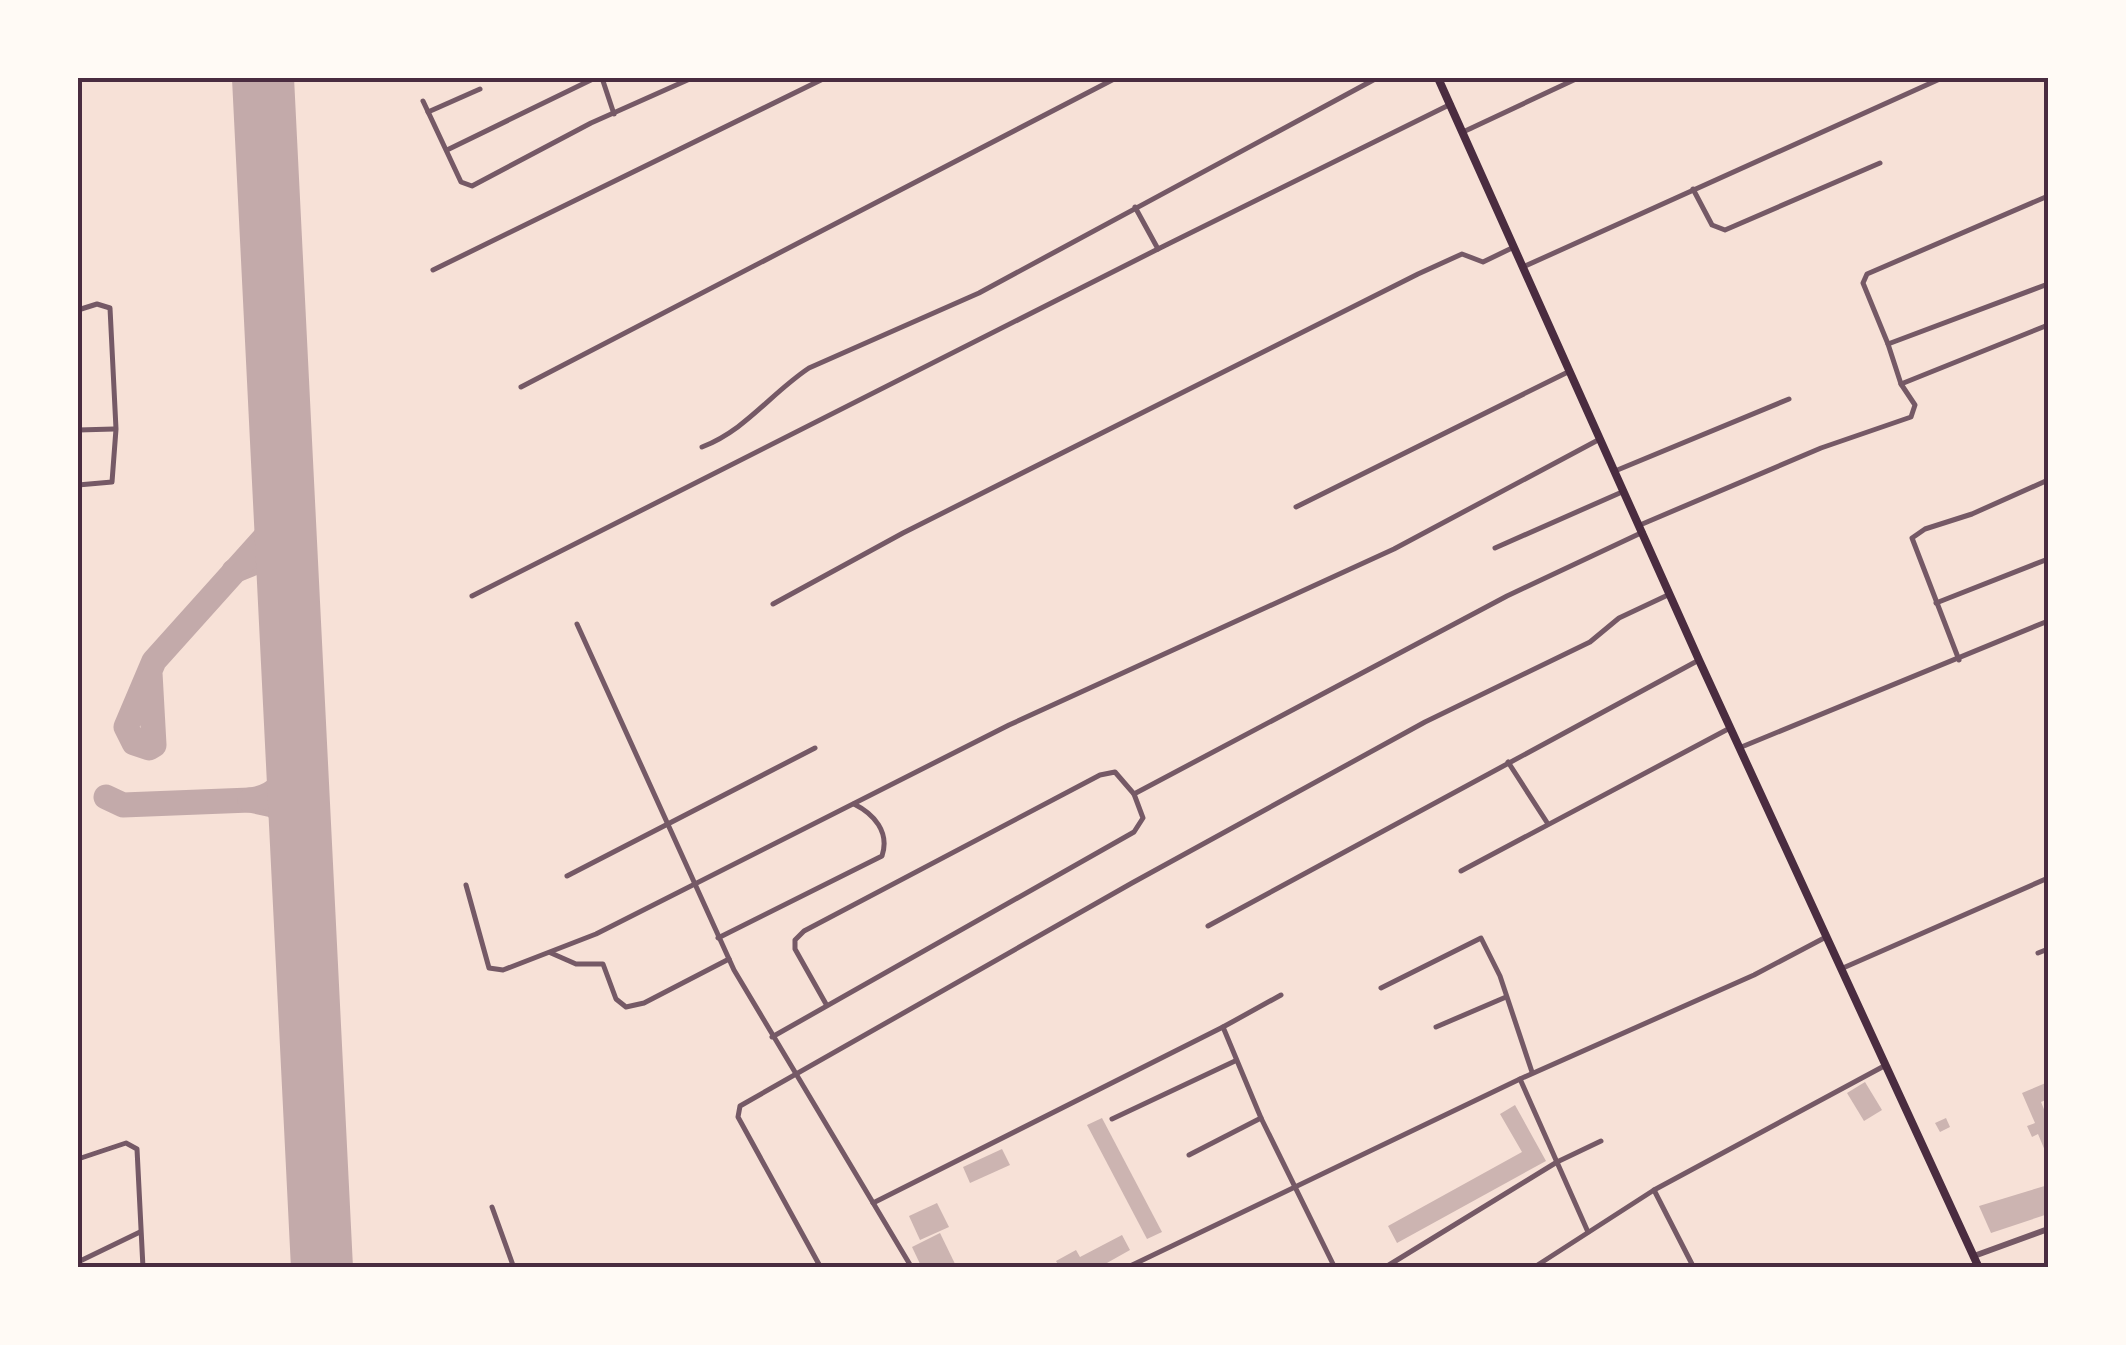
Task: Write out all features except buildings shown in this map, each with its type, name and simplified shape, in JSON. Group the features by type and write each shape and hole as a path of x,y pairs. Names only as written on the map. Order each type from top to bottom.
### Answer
{"highway":[{"path":"1438,78 1698,660 1829,935 1979,1268"}],"street":[{"path":"447,150 598,78 614,114"},
{"path":"423,101 462,182 472,186 692,78"},
{"path":"433,270 825,78"},
{"path":"521,386 1116,78"},
{"path":"702,447 746,424 785,384 809,368 979,292 1377,78"},
{"path":"1463,132 1578,78"},
{"path":"1523,267 1942,78"},
{"path":"428,112 480,90"},
{"path":"472,596 1450,104"},
{"path":"1693,189 1712,225 1724,230 1880,162"},
{"path":"1134,794 1642,528 1822,448 1910,417 1915,406 1901,384 1863,283 1867,274 2048,196"},
{"path":"1135,208 1158,250"},
{"path":"772,604 916,526 1418,274 1462,254 1478,262 1514,246"},
{"path":"1888,344 2048,284"},
{"path":"78,310 97,304 110,308 116,429 112,482 78,484"},
{"path":"1901,384 2048,325"},
{"path":"1296,507 1570,371"},
{"path":"1615,471 1789,399"},
{"path":"78,430 116,429"},
{"path":"466,885 489,968 503,970 550,954 1064,699 1183,649 1394,549 1600,440"},
{"path":"1959,660 1912,544 1916,534 2048,480"},
{"path":"1495,548 1625,491"},
{"path":"1936,603 2048,559"},
{"path":"821,1268 737,1110 1149,873 1425,722 1590,642 1618,618 1670,594"},
{"path":"1739,748 2048,621"},
{"path":"576,624 718,938 772,1038 798,1073 912,1268"},
{"path":"1208,926 1698,660"},
{"path":"1461,871 1730,728"},
{"path":"568,876 816,748"},
{"path":"1508,762 1548,824"},
{"path":"772,1038 1134,832 1143,818 1134,794 1115,772 1100,776 804,931 795,949 826,1004"},
{"path":"718,938 882,856 885,846 876,819 854,804"},
{"path":"1843,968 2048,878"},
{"path":"1126,1268 1520,1078 1754,974 1829,935"},
{"path":"1382,988 1481,938 1532,1073"},
{"path":"2038,954 2048,949"},
{"path":"550,954 576,964 604,964 616,1000 626,1007 644,1003 729,959"},
{"path":"874,1203 1281,995"},
{"path":"1436,1026 1506,997"},
{"path":"1223,1027 1261,1118 1335,1268"},
{"path":"1112,1119 1235,1061"},
{"path":"1534,1268 1654,1190 1886,1065"},
{"path":"1520,1078 1588,1232"},
{"path":"1189,1156 1261,1118"},
{"path":"1384,1268 1556,1162 1601,1141"},
{"path":"78,1159 126,1142 134,1146 139,1155 143,1268"},
{"path":"1654,1190 1694,1268"},
{"path":"492,1207 514,1268"},
{"path":"1974,1256 2048,1229"},
{"path":"78,1262 140,1232"}],"taxiway":[{"path":"150,673 154,745 149,748 134,743 126,727 154,661 277,524 284,505"},
{"path":"234,571 256,562 282,569 288,590"},
{"path":"250,800 268,795 282,784 296,750"},
{"path":"106,797 123,805 250,800 273,805 296,823 302,858"}],"runway":[{"path":"263,78 322,1268"}]}
